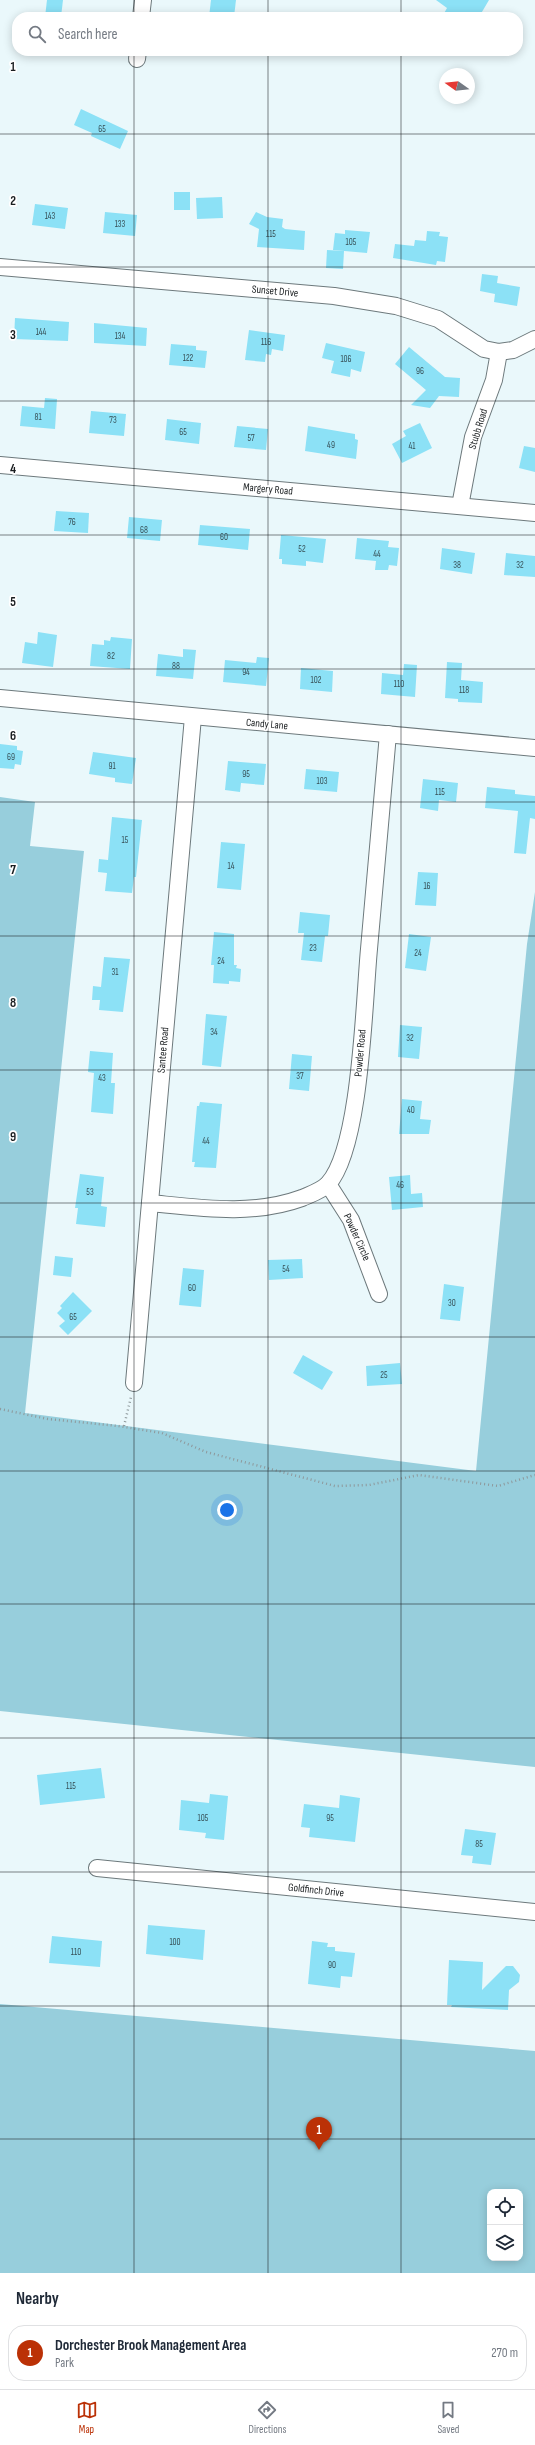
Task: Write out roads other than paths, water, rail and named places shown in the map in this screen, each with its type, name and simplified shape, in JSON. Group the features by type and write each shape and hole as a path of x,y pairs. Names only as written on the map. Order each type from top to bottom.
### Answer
{"street":[{"path":"142,12 143,0"},
{"name":"Sunset Drive","path":"0,268 334,296 389,304 438,319 484,350 499,352 513,350 535,339"},
{"name":"Stubb Road","path":"460,506 473,437 494,380 499,352"},
{"name":"Margery Road","path":"0,465 535,513"},
{"name":"Candy Lane","path":"0,698 535,748"},
{"name":"Santee Road","path":"134,1383 193,717"},
{"name":"Powder Road","path":"328,1184 343,1154 355,1106 388,734"},
{"path":"150,1203 254,1209 296,1200 316,1192 328,1184"},
{"name":"Powder Circle","path":"328,1184 350,1220 379,1294"},
{"name":"Goldfinch Drive","path":"97,1868 535,1912"}],"place":[{"name":"Dorchester Brook Management Area","path":"319,2150"}]}
